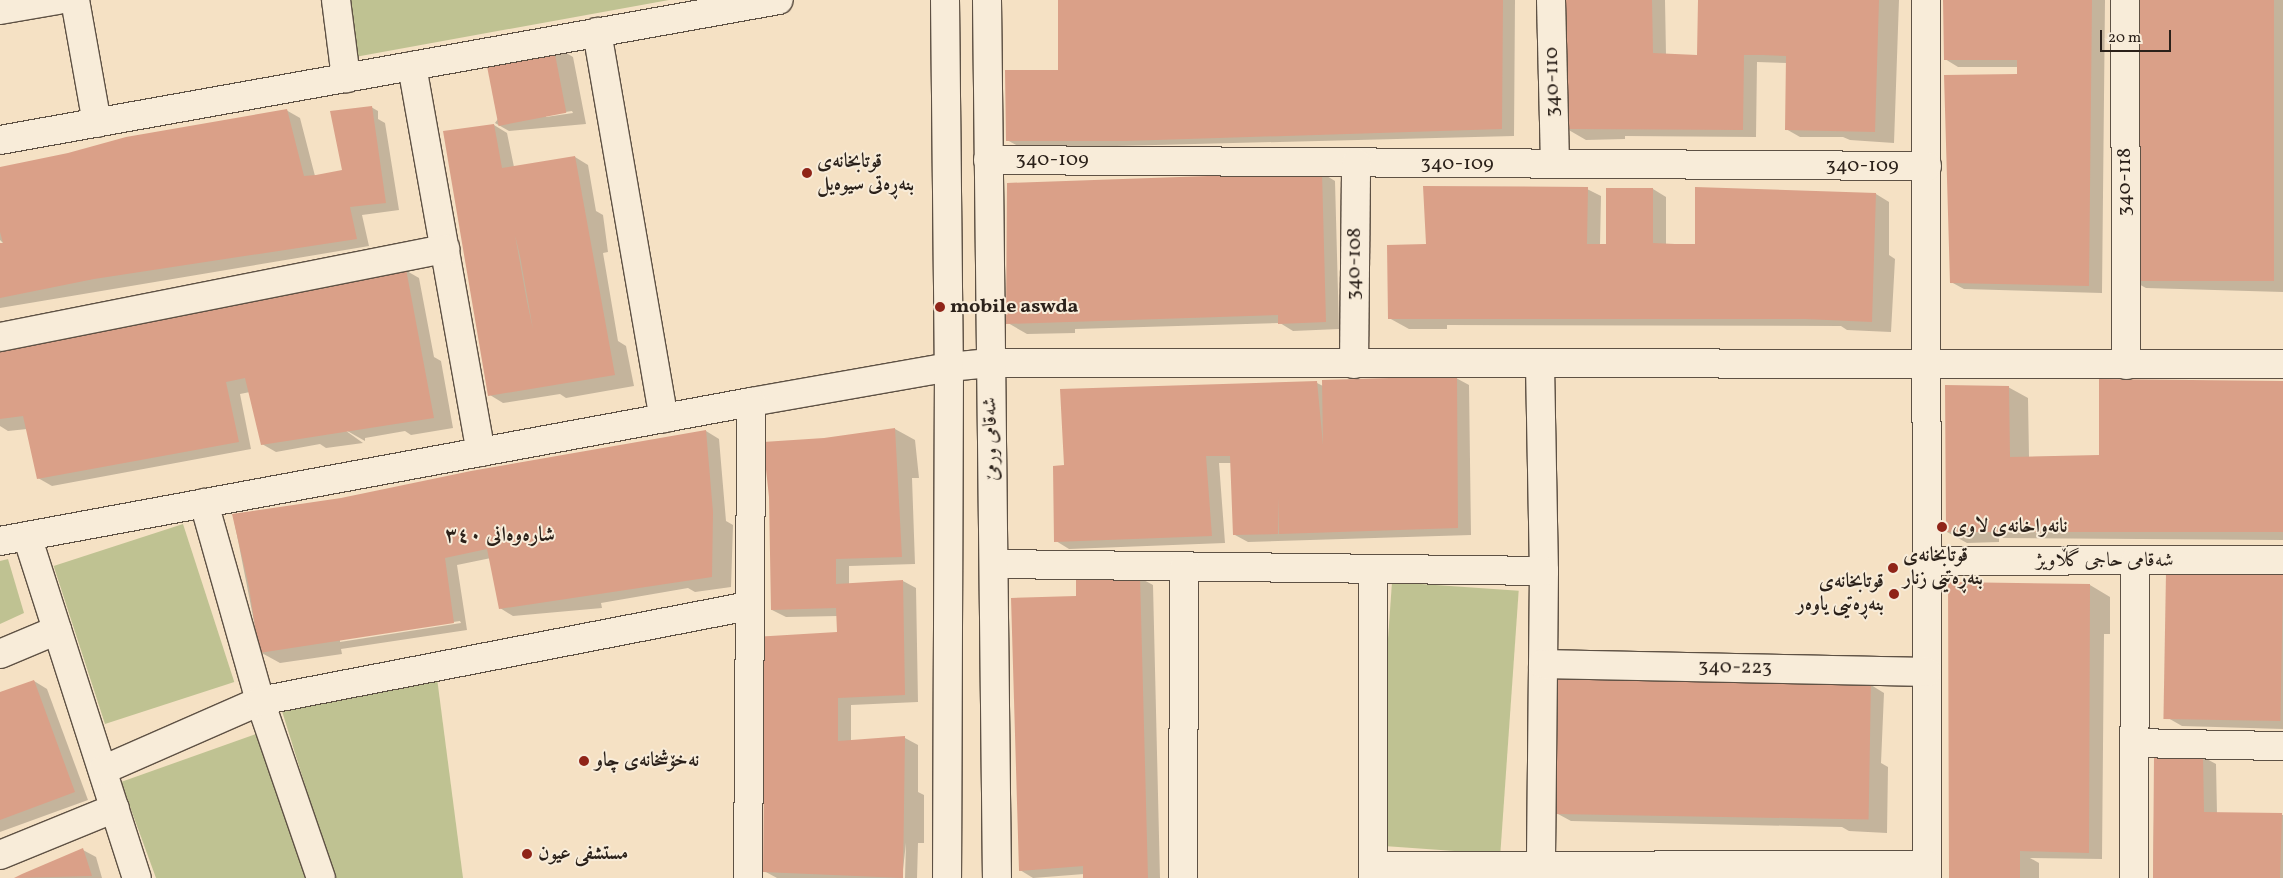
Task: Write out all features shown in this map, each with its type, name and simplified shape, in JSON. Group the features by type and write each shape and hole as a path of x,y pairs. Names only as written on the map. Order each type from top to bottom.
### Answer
{"street":[{"path":"0,10 58,0"},
{"path":"75,0 97,123"},
{"path":"336,0 346,78"},
{"path":"0,140 597,32 730,4 779,0"},
{"name":"شەقامی ورمێ","path":"944,0 950,367 947,878"},
{"name":"شەقامی ورمێ","path":"987,0 990,363 996,564 997,878"},
{"name":"340-110","path":"1550,0 1555,164"},
{"path":"1373,569 1373,872 1542,866 1721,872 1927,872 1926,0"},
{"name":"340-118","path":"2125,0 2126,365"},
{"path":"597,32 664,418"},
{"path":"412,66 481,452"},
{"name":"340-109","path":"988,160 1927,166"},
{"name":"340-108","path":"1354,364 1356,163"},
{"path":"0,337 445,249"},
{"path":"0,541 751,402 950,367 990,363 2283,364"},
{"path":"1540,364 1544,571 1542,866"},
{"path":"748,878 748,606 751,402"},
{"path":"204,503 260,701 321,878"},
{"path":"27,536 137,878"},
{"name":"شەقامی حاجی گڵاویژ","path":"1927,561 2283,560"},
{"path":"2134,878 2135,561"},
{"path":"996,564 1544,571"},
{"path":"1183,878 1184,567"},
{"path":"103,770 260,701 748,606"},
{"path":"0,654 57,630"},
{"name":"340-223","path":"1543,664 1927,672"},
{"path":"2134,743 2283,746"},
{"path":"0,855 115,808"}],"green space":[{"path":"348,0 669,0 355,57"},
{"path":"183,524 234,682 105,724 54,566"},
{"path":"8,559 24,613 0,624 0,561"},
{"path":"1392,582 1519,591 1500,854 1374,845"},
{"path":"437,678 463,878 334,878 281,708"},
{"path":"256,734 308,878 156,878 121,782"}],"building":[{"path":"1058,0 1503,0 1502,129 1125,141 1006,141 1005,70 1058,70"},
{"path":"1562,0 1652,0 1653,53 1697,55 1698,0 1879,0 1875,132 1785,130 1786,56 1763,55 1744,55 1743,130 1565,129"},
{"path":"1943,0 2092,0 2089,286 1950,283 1944,75 2017,74 2017,60 1944,60"},
{"path":"2131,0 2274,0 2274,281 2131,281"},
{"path":"553,44 566,113 499,126 485,57"},
{"path":"372,106 386,203 350,207 357,239 94,279 0,298 0,243 3,243 0,232 0,167 68,153 126,137 287,109 304,176 316,175 342,170 330,111"},
{"path":"494,124 502,168 575,156 615,375 488,396 443,131","holes":["515,235 520,256 533,329"]},
{"path":"1322,172 1326,322 1278,324 1278,315 1006,324 1007,183"},
{"path":"1423,186 1588,187 1587,244 1606,244 1606,188 1653,188 1653,243 1675,244 1695,244 1695,187 1876,193 1872,322 1805,319 1388,319 1387,245 1426,244"},
{"path":"406,269 434,418 261,445 245,378 226,382 239,442 37,479 23,416 0,419 0,342"},
{"path":"1457,376 1458,528 1279,534 1278,496 1278,534 1233,535 1230,456 1206,456 1212,536 1054,542 1053,466 1064,465 1060,389 1317,381 1323,445 1322,380"},
{"path":"2099,379 2283,381 2283,532 1946,532 1945,385 2009,386 2010,457 2099,455"},
{"path":"895,428 902,557 836,559 836,584 903,580 905,695 838,698 838,741 905,736 903,878 763,872 764,787 755,637 837,632 836,608 771,610 769,497 763,442 824,438"},
{"path":"706,430 713,512 712,577 499,609 487,549 445,558 454,623 259,653 249,587 232,514 341,498 471,471"},
{"path":"2166,573 2283,575 2280,721 2163,719"},
{"path":"1140,576 1148,878 1083,878 1083,866 1019,871 1011,598 1076,596 1076,579"},
{"path":"1948,582 2090,584 2089,853 2020,851 2020,878 1949,878"},
{"path":"1558,678 1871,683 1869,819 1556,814"},
{"path":"34,680 75,792 0,820 0,692"},
{"path":"2203,755 2204,812 2282,813 2280,878 2153,878 2154,756"},
{"path":"83,848 92,876 14,878 22,874"}],"place":[{"name":"قوتابخانەی بنەڕەتی سیوەیل","path":"807,173"},
{"name":"mobile aswda","path":"940,307"},
{"name":"نانەواخانەی لاوی","path":"1942,527"},
{"name":"قوتابخانەی بنەڕەتیی زنار","path":"1893,568"},
{"name":"قوتابخانەی بنەڕەتیی یاوەر","path":"1894,594"},
{"name":"نەخۆشخانەی چاو","path":"584,761"},
{"name":"مستشفى عيون","path":"527,854"}],"district":[{"name":"شارەوەانی ٣٤٠","path":"500,536"}]}
